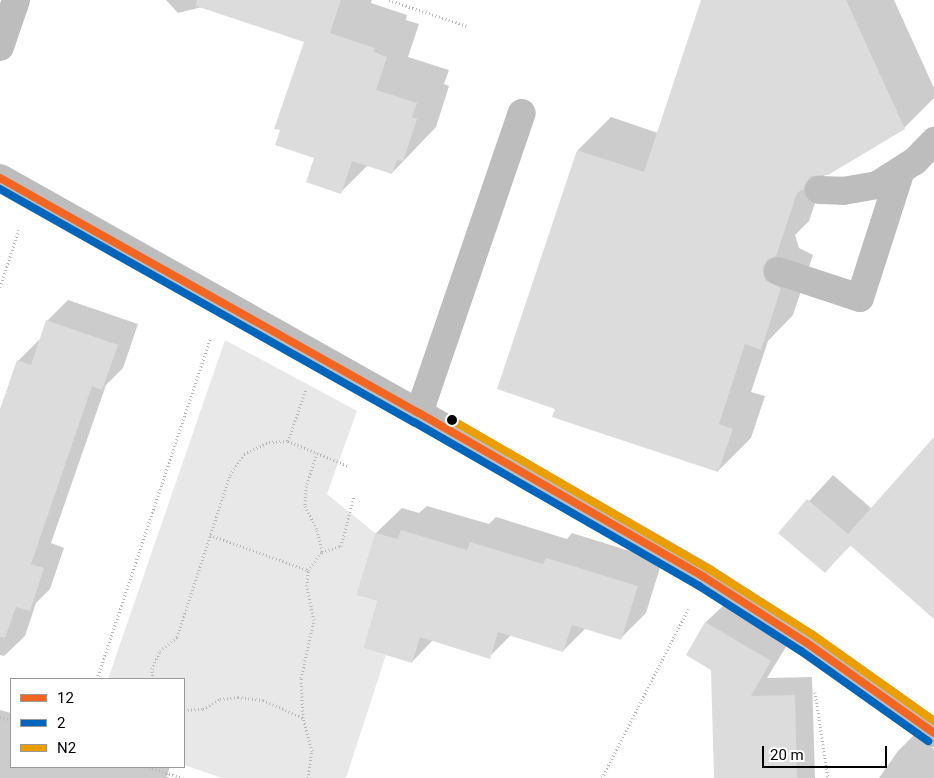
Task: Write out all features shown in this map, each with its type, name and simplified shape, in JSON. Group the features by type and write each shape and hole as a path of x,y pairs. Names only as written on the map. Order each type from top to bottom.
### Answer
{"street":[{"path":"0,47 16,0"},
{"path":"419,413 522,112"},
{"path":"819,190 843,191 877,185 915,161 934,141"},
{"path":"778,271 860,298 901,170"},
{"path":"0,178 419,413 704,577 807,644 934,733"}],"path":[{"path":"389,0 467,26"},
{"path":"0,287 31,197"},
{"path":"97,678 222,303"},
{"path":"288,441 318,356"},
{"path":"153,678 152,669 160,651 177,637 230,475 244,454 269,442 288,441 348,466"},
{"path":"317,453 306,486 305,506 317,530 322,552"},
{"path":"308,778 312,751 303,718 301,678 314,620 307,586 308,570 322,552 341,546 354,496"},
{"path":"210,535 308,570"},
{"path":"602,778 704,577"},
{"path":"807,644 828,778"},
{"path":"185,710 203,709 220,699 238,697 263,700 303,718"},
{"path":"152,768 183,778"},
{"path":"166,778 168,773"}],"shaded area":[{"path":"225,340 357,411 327,494 375,533 356,595 377,601 363,648 386,655 346,778 222,778 185,765 185,678 108,678"}],"building":[{"path":"197,0 341,0 330,33 375,48 374,52 387,57 376,90 417,103 412,117 417,119 403,161 397,160 392,174 352,161 341,194 306,182 314,158 275,145 280,130 274,129 304,42 196,6"},
{"path":"701,0 846,0 905,129 828,175 811,176 803,189 797,193 776,256 768,259 763,267 766,281 781,288 761,350 745,344 719,424 733,429 718,472 552,417 555,409 497,389 577,150 644,172"},
{"path":"46,320 118,345 102,390 92,386 31,564 44,568 30,611 16,607 5,638 0,637 0,409 17,360 31,365"},
{"path":"934,437 934,619 850,545 825,573 778,533 807,499 848,534"},
{"path":"401,530 467,550 470,542 543,564 546,558 638,586 621,640 572,625 563,652 498,632 490,659 420,637 412,663 363,648 377,601 356,595 375,533 398,539"},
{"path":"705,622 771,661 751,696 795,695 797,778 714,778 711,670 686,655"}],"transit line":[{"name":"12","path":"0,178 419,413 704,577 807,643 934,733"},
{"name":"2","path":"0,189 414,422 699,586 801,651 928,741"},
{"name":"N2","path":"452,420 709,569 813,635 934,721"}]}
